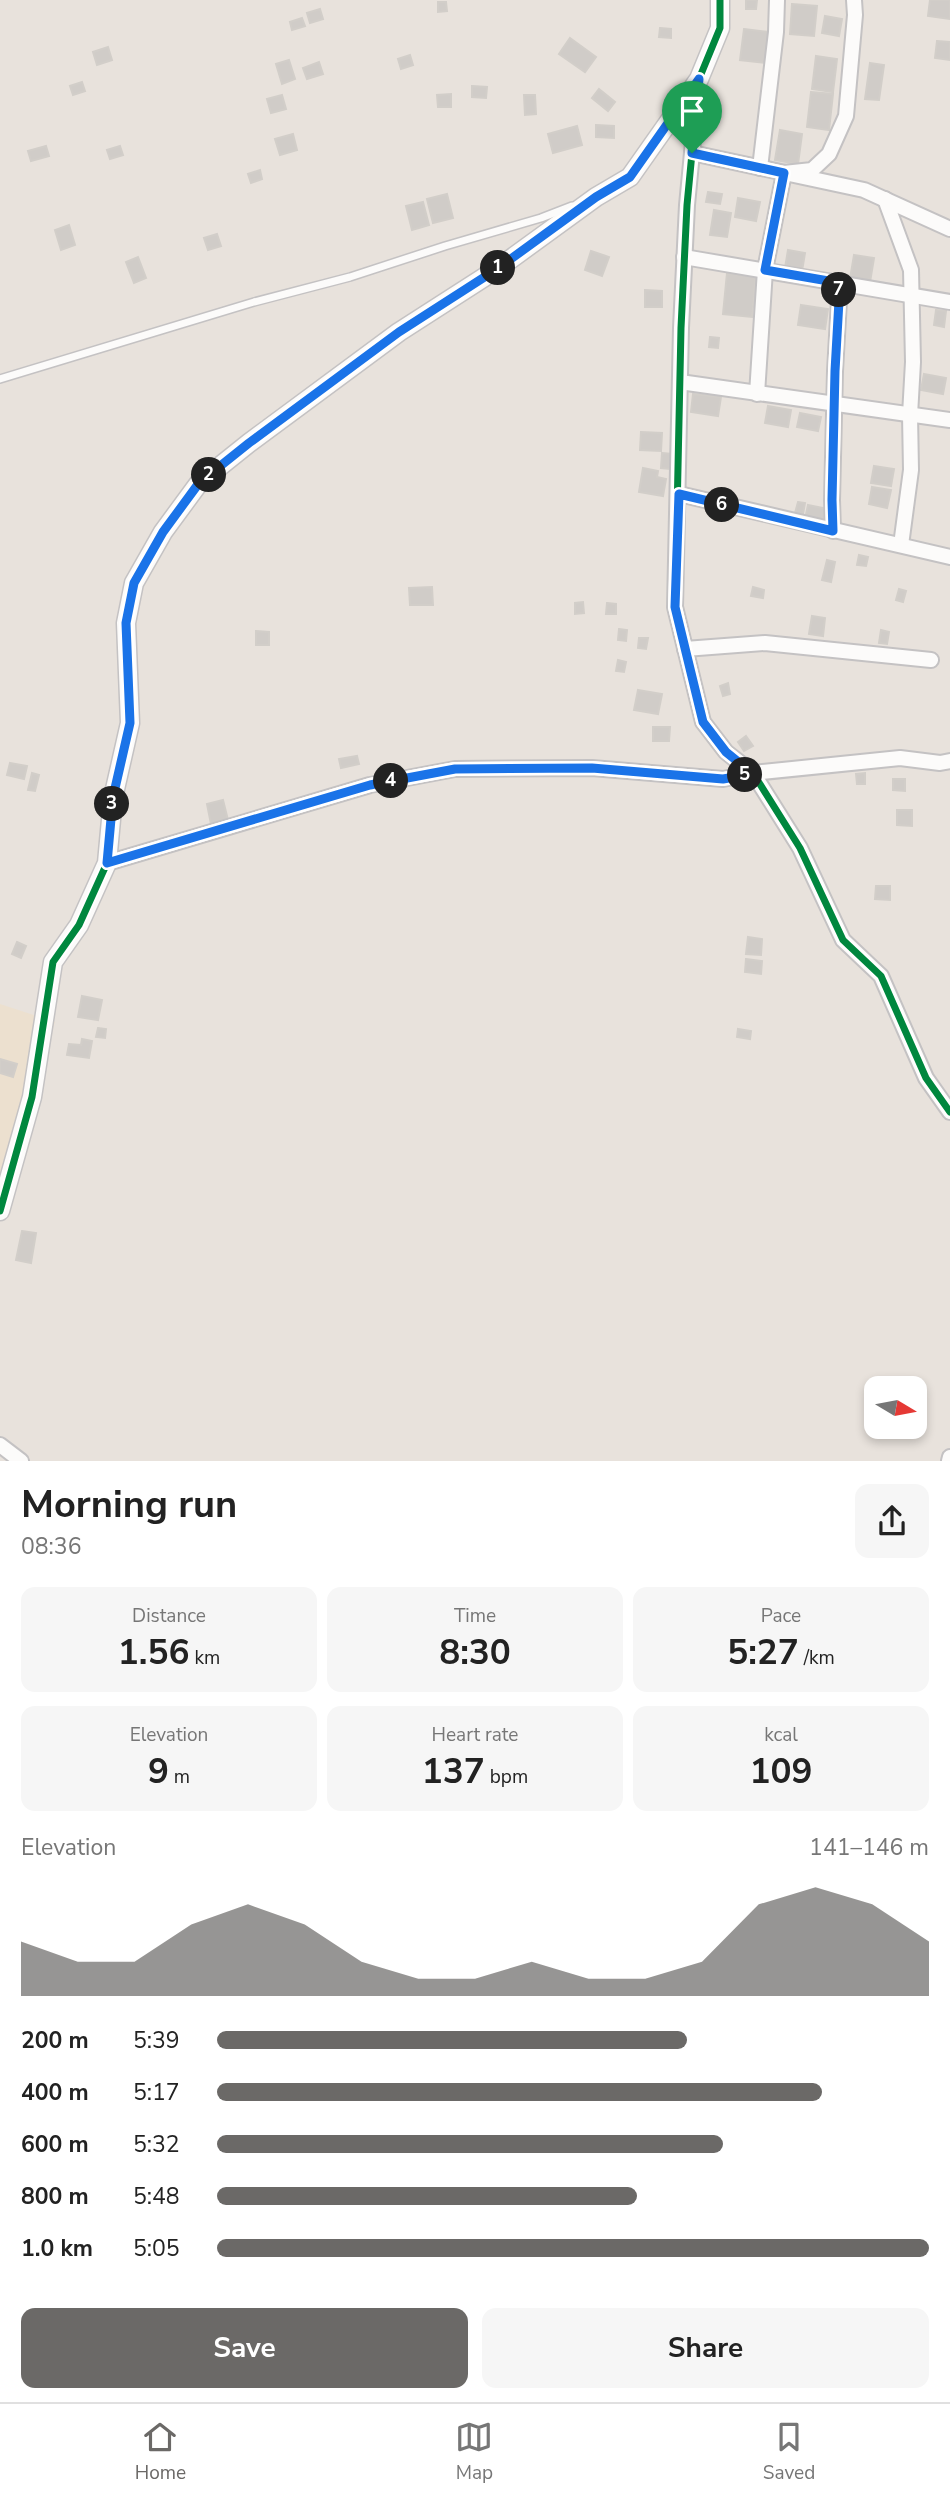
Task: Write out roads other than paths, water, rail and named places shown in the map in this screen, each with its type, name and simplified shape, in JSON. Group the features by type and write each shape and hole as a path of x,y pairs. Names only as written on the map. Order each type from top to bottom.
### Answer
{"street":[{"path":"0,1211 32,1097 53,962 79,925 107,863 113,797 130,723 126,623 134,583 163,532 199,483 249,443 399,332 497,269 596,197 630,177 699,79 720,28 720,0"},
{"path":"760,168 776,32 777,0"},
{"path":"784,173 812,170 829,154 846,116 854,0"},
{"path":"699,79 684,257 680,382 675,607 685,649 703,722 726,752 753,774 800,848 844,940 881,976 926,1078 950,1112"},
{"path":"692,153 864,190 950,229"},
{"path":"757,394 765,270 784,173"},
{"path":"885,199 911,270 911,470 901,545"},
{"path":"684,257 950,302"},
{"path":"833,531 840,283"},
{"path":"680,382 950,420"},
{"path":"679,494 950,557"},
{"path":"685,649 765,643 931,660"},
{"path":"107,863 370,785 455,769 592,768 723,779 900,758 940,763 950,761"},
{"path":"0,1445 21,1461"}],"lane":[{"path":"0,379 254,302 350,277 541,218 596,197"}]}
